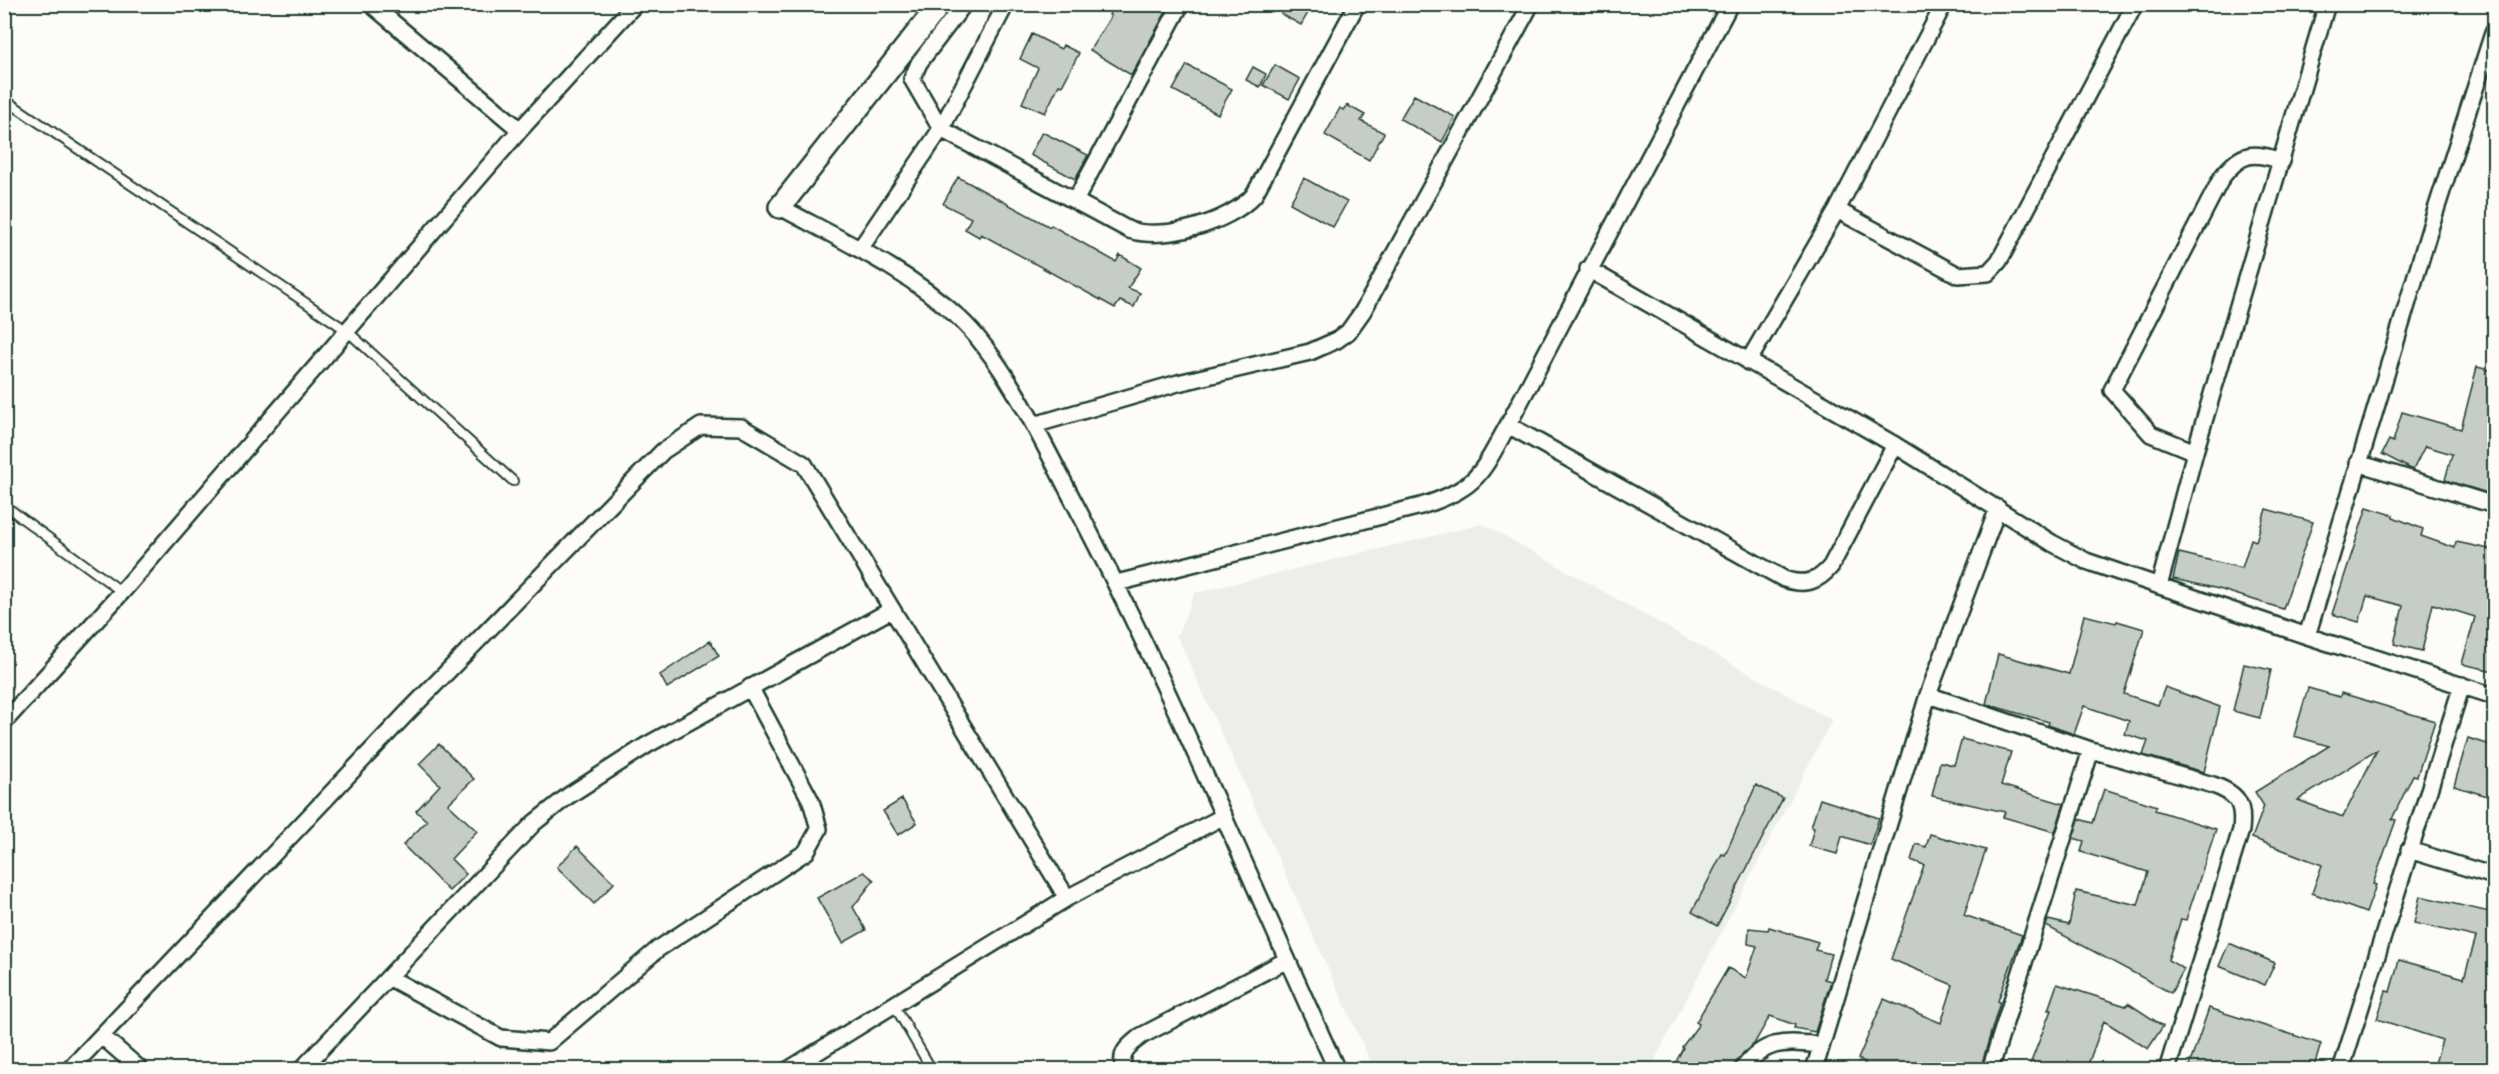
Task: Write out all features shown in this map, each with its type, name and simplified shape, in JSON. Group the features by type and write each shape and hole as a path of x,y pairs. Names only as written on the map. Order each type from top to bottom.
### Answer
{"street":[{"path":"371,4 520,130"},
{"path":"4,722 122,592 520,130 635,4"},
{"path":"940,4 780,207 860,249 927,290 962,320 991,357 1034,425 1117,583 1337,1070"},
{"path":"964,4 920,63 912,79 940,129 1129,230 1148,234 1206,224 1237,211 1260,189 1357,4"},
{"path":"860,249 940,129 1006,4"},
{"path":"1075,201 1181,4"},
{"path":"1034,425 1178,383 1310,351 1330,344 1348,332 1363,311 1531,4"},
{"path":"1117,583 1444,499 1459,492 1474,479 1486,464 1508,425 1588,269 1730,4"},
{"path":"1748,362 1837,210 1944,4"},
{"path":"1837,210 1958,276 1988,273 2006,248 2135,4"},
{"path":"2159,586 2195,452 2327,4"},
{"path":"2307,636 2428,234 2494,30"},
{"path":"2195,452 2151,434 2112,390 2222,177 2232,164 2245,156 2259,154 2282,161"},
{"path":"1588,269 1895,445 2071,553 2159,586 2494,696"},
{"path":"1508,425 1784,579 1798,583 1811,582 1823,576 1832,566 1895,445"},
{"path":"69,1070 103,1037 408,713 655,459 663,451 701,426 741,428 804,464 1067,898"},
{"path":"2358,463 2494,505"},
{"path":"1814,1070 1928,695 1998,508"},
{"path":"301,1070 534,823 551,808 647,745 891,610"},
{"path":"2341,1070 2462,685"},
{"path":"390,978 501,1038 549,1042 658,949 806,852 819,829 812,801 750,687"},
{"path":"1928,695 2091,750 2228,790 2239,801 2243,814 2241,830 2167,1070"},
{"path":"1990,1070 2091,750"},
{"path":"788,1070 1067,898 1224,816"},
{"path":"2409,850 2494,876"},
{"path":"1124,1070 1121,1059 1126,1049 1142,1036 1287,960"},
{"path":"103,1037 141,1070"},
{"path":"1743,1070 1760,1050 1773,1044 1791,1042 1821,1046"}],"lane":[{"path":"4,99 346,330 513,481"},
{"path":"4,505 122,592"},
{"path":"894,1005 932,1070"}],"shaded area":[{"path":"1483,524 1832,720 1650,1069 1374,1069 1177,636 1195,593"}],"building":[{"path":"1114,4 1157,4 1167,10 1131,75 1090,50 1111,16 1109,15"},
{"path":"1287,4 1313,4 1301,25 1281,14"},
{"path":"1032,34 1061,49 1063,45 1079,53 1045,113 1022,103 1038,68 1020,59"},
{"path":"1187,65 1232,89 1218,114 1173,90"},
{"path":"1275,65 1300,79 1289,99 1263,85"},
{"path":"1253,67 1266,74 1260,87 1246,80"},
{"path":"1414,95 1455,117 1442,142 1400,119"},
{"path":"1347,105 1365,115 1361,121 1384,133 1369,160 1325,135 1340,108 1343,110"},
{"path":"1042,132 1088,155 1075,179 1030,155"},
{"path":"958,177 1116,262 1120,255 1141,268 1128,288 1140,293 1134,307 1120,301 1115,308 981,234 979,237 965,229 971,218 943,204"},
{"path":"1304,178 1347,202 1333,227 1290,203"},
{"path":"2477,367 2494,371 2494,495 2445,480 2452,454 2425,446 2413,470 2382,454 2389,440 2393,442 2402,412 2461,429"},
{"path":"2367,507 2393,515 2393,517 2423,529 2421,536 2455,548 2456,542 2494,550 2494,671 2462,664 2475,617 2433,604 2422,651 2394,644 2403,606 2367,596 2359,622 2332,614"},
{"path":"2266,509 2313,522 2283,609 2219,589 2173,579 2179,553 2242,568 2251,539 2256,541"},
{"path":"2084,615 2144,629 2124,694 2158,705 2165,687 2220,707 2204,772 2143,755 2148,741 2125,734 2129,721 2084,706 2074,734 2048,725 2049,722 1986,704 1998,654 2069,674"},
{"path":"710,641 719,656 667,688 660,675"},
{"path":"2244,664 2271,670 2260,718 2233,711"},
{"path":"2308,688 2340,697 2341,693 2435,721 2417,776 2413,775 2392,819 2396,820 2373,884 2376,885 2366,913 2312,893 2322,865 2252,838 2264,806 2255,792 2329,746 2294,736","holes":["2377,750 2343,817 2298,800"]},
{"path":"2468,738 2494,746 2494,798 2454,786"},
{"path":"1962,739 2011,752 2001,785 2064,804 2055,832 2003,817 2005,812 1932,796 1940,762 1954,765"},
{"path":"439,744 474,779 448,804 477,831 451,859 466,874 449,891 403,845 427,821 416,811 440,785 419,764"},
{"path":"1756,785 1783,798 1717,926 1692,912 1722,854 1725,855"},
{"path":"2104,789 2157,806 2155,810 2216,829 2186,920 2181,919 2168,960 2184,969 2171,993 2046,926 2048,920 2069,925 2076,891 2138,905 2148,872 2081,852 2084,841 2073,838 2079,819 2093,823"},
{"path":"902,799 917,823 898,835 883,811"},
{"path":"1820,799 1879,818 1870,845 1842,836 1837,854 1809,846 1814,828 1811,827"},
{"path":"1930,834 1986,850 1964,915 2022,935 1998,1001 2000,1002 1980,1070 1862,1070 1865,1062 1858,1059 1884,999 1941,1023 1953,985 1891,959 1924,865 1911,860 1916,844 1926,847"},
{"path":"577,846 614,883 594,904 557,867"},
{"path":"864,872 874,880 853,907 866,930 843,943 817,898"},
{"path":"2420,896 2494,913 2494,1056 2490,1070 2433,1070 2442,1040 2377,1019 2386,991 2390,992 2399,960 2464,978 2476,937 2414,923"},
{"path":"1769,927 1818,942 1815,950 1831,954 1824,979 1831,981 1815,1032 1794,1028 1795,1025 1770,1016 1754,1044 1743,1053 1732,1070 1672,1070 1682,1047 1699,1024 1696,1022 1728,968 1746,978 1757,946 1748,944 1749,928 1768,930"},
{"path":"2229,943 2275,963 2265,985 2219,966"},
{"path":"2057,984 2126,1006 2128,1003 2163,1026 2148,1049 2104,1021 2086,1070 2028,1070 2051,1010 2048,1010"},
{"path":"2209,1008 2321,1044 2313,1070 2200,1070 2189,1066"}]}
